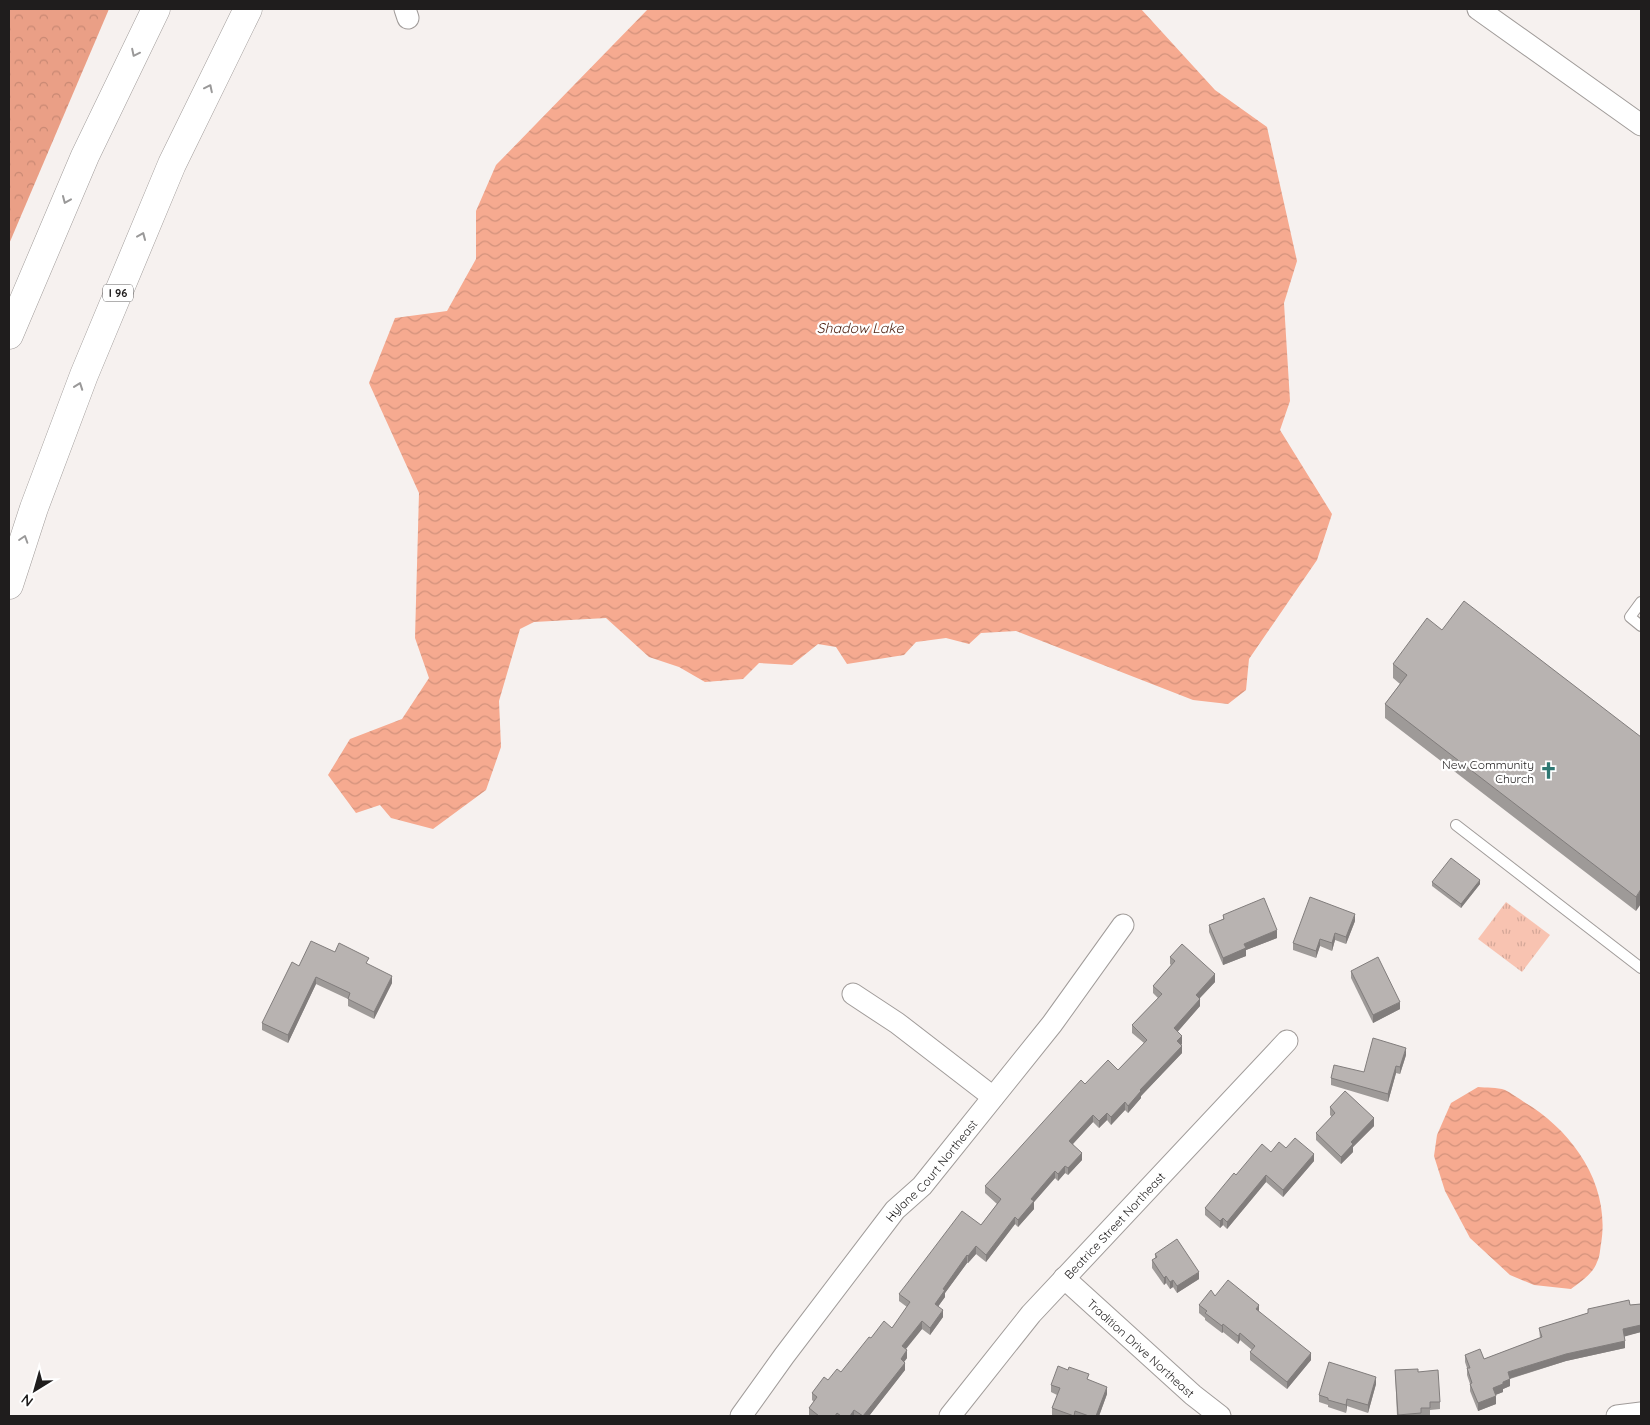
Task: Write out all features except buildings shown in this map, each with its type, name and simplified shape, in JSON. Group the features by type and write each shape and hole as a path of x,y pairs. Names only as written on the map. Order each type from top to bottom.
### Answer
{"highway":[{"path":"9,335 85,156 156,9"},
{"name":"I 96","path":"9,585 34,508 84,375 172,164 248,9"}],"street":[{"path":"1478,9 1641,125"},
{"name":"Hylane Court Northeast","path":"740,1416 895,1210 922,1186 1052,1024 1123,925"},
{"path":"853,994 897,1023 993,1097"},
{"name":"Beatrice Street Northeast","path":"950,1416 1031,1314 1288,1041"},
{"name":"Tradition Drive Northeast","path":"1064,1278 1193,1395 1220,1416"},
{"path":"1617,1416 1641,1413"}],"lane":[{"path":"1641,602 1630,617 1641,626"},
{"path":"1456,825 1641,968"}],"green space":[{"path":"9,9 109,9 9,244"},
{"path":"1506,902 1550,935 1522,972 1478,939"}],"water":[{"name":"Shadow Lake","path":"648,9 1141,9 1215,90 1267,127 1297,261 1284,303 1290,401 1280,430 1332,514 1317,560 1249,659 1246,690 1228,704 1193,700 1016,631 981,633 969,644 946,638 916,642 904,655 847,664 836,647 818,644 792,665 759,663 743,679 705,682 679,667 649,657 606,618 534,622 520,629 499,701 501,747 486,790 433,829 391,818 380,805 356,813 328,775 350,739 402,719 429,678 415,638 419,493 369,383 395,318 447,311 476,259 476,211 496,165"},
{"path":"1478,1087 1505,1090 1542,1114 1573,1144 1585,1162 1594,1181 1600,1201 1603,1222 1598,1260 1593,1270 1571,1289 1534,1285 1510,1275 1470,1238 1445,1191 1434,1156 1437,1135 1451,1103"}],"place":[{"name":"New Community Church","path":"1548,771"}]}
